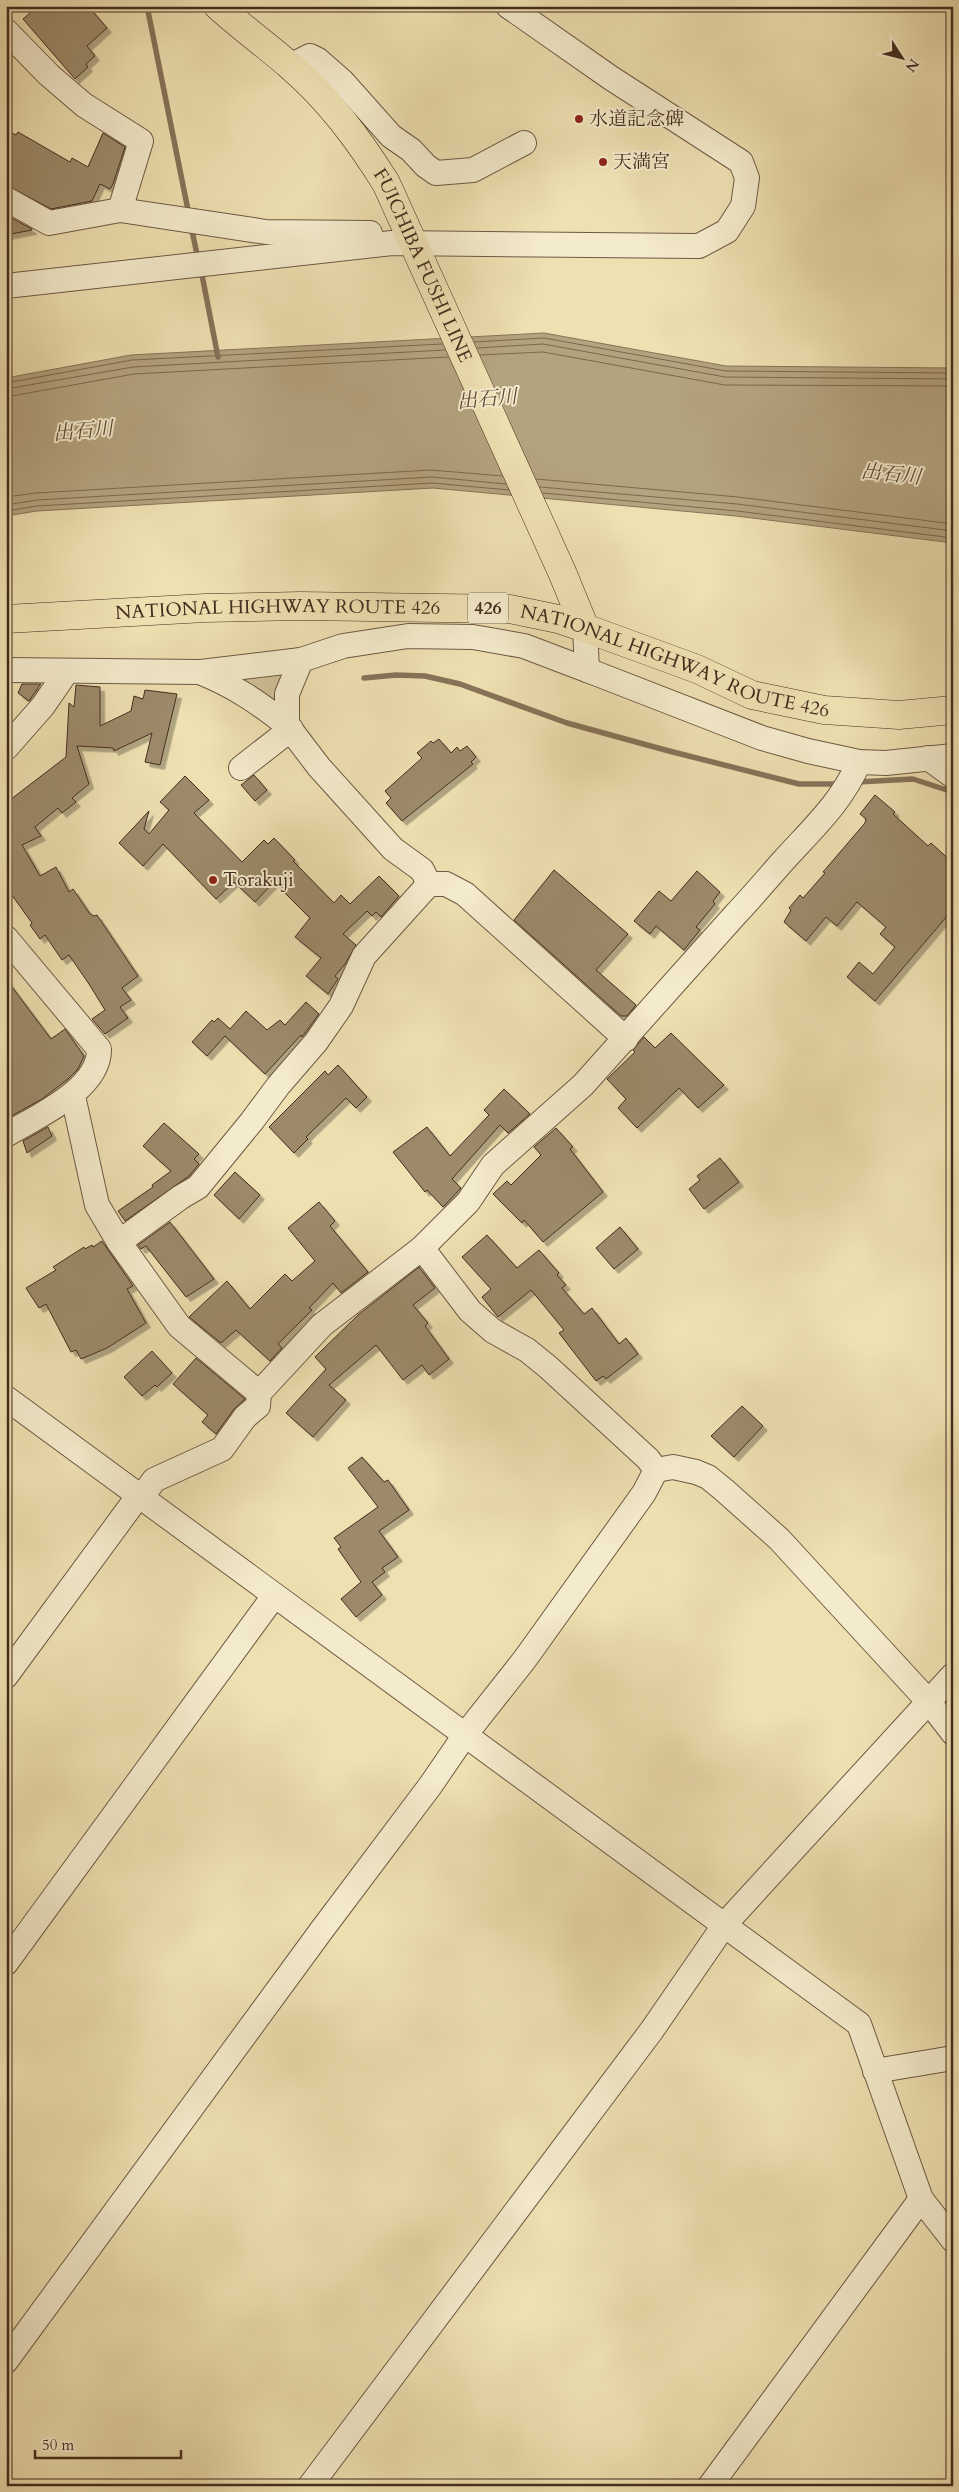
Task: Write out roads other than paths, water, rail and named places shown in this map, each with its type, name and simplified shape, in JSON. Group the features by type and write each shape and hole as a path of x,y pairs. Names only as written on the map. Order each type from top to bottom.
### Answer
{"main road":[{"name":"FUICHIBA FUSHI LINE","path":"218,6 290,66 334,109 361,142 386,184 410,251 562,572 585,628"},
{"name":"NATIONAL HIGHWAY ROUTE 426","path":"6,619 205,608 301,606 510,608 558,618 697,669 752,695 824,710 900,715 953,710"}],"street":[{"path":"6,286 410,251 699,246 727,231 743,206 748,178 741,162 619,83 508,6"},
{"path":"6,30 49,75 84,105 142,141 120,210"},
{"path":"290,66 310,56 318,60 342,82 390,136 411,150 426,166 436,173 473,170 524,143"},
{"path":"6,199 49,223 120,210 266,232 370,232 410,251"},
{"path":"585,628 587,670"},
{"path":"6,670 201,672 301,660 343,646 408,636 474,637 524,646 762,738 859,762 886,763 953,756"},
{"path":"289,727 287,694 301,660"},
{"path":"6,748 43,706 67,671"},
{"path":"201,672 251,696 289,727 319,767 393,849 422,870 429,884"},
{"path":"241,768 289,727"},
{"path":"928,758 953,776"},
{"path":"6,1676 140,1496 154,1480 222,1449 245,1417 258,1406 259,1393 322,1325 422,1248 468,1202 493,1165 583,1085 735,915 759,892 784,860 818,825 850,782 859,762"},
{"path":"118,1242 181,1197 198,1188 278,1086 316,1042 341,1006 364,956 429,884 446,884 465,894 626,1039"},
{"path":"6,938 99,1049 100,1060 73,1096 6,1136"},
{"path":"73,1096 97,1205 118,1242 179,1326 259,1393"},
{"path":"422,1248 470,1311 493,1331 527,1350 548,1367 648,1459 656,1470"},
{"path":"6,1398 859,2024 921,2199 953,2240"},
{"path":"656,1470 673,1467 696,1472 708,1477 724,1490 779,1539 929,1702 953,1733"},
{"path":"6,2361 321,1931 430,1786 465,1735 525,1658 644,1493 656,1470"},
{"path":"6,1962 274,1596"},
{"path":"310,2486 652,2030 724,1924 953,1675"},
{"path":"875,2071 953,2058"},
{"path":"710,2486 921,2199"}],"water":[{"name":"出石川","path":"544,333 726,366 953,368 953,543 736,516 433,488 37,511 6,516 6,378 131,355"}],"waterway":[{"path":"147,6 189,215"},
{"path":"191,226 198,259"},
{"path":"201,270 218,357"},
{"path":"364,678 396,675 425,676 460,684 567,723 669,751 799,784 841,784"},
{"path":"857,782 913,779 953,792"}],"place":[{"name":"水道記念碑","path":"579,119"},
{"name":"天満宮","path":"603,162"},
{"name":"Torakuji","path":"213,880"}]}
